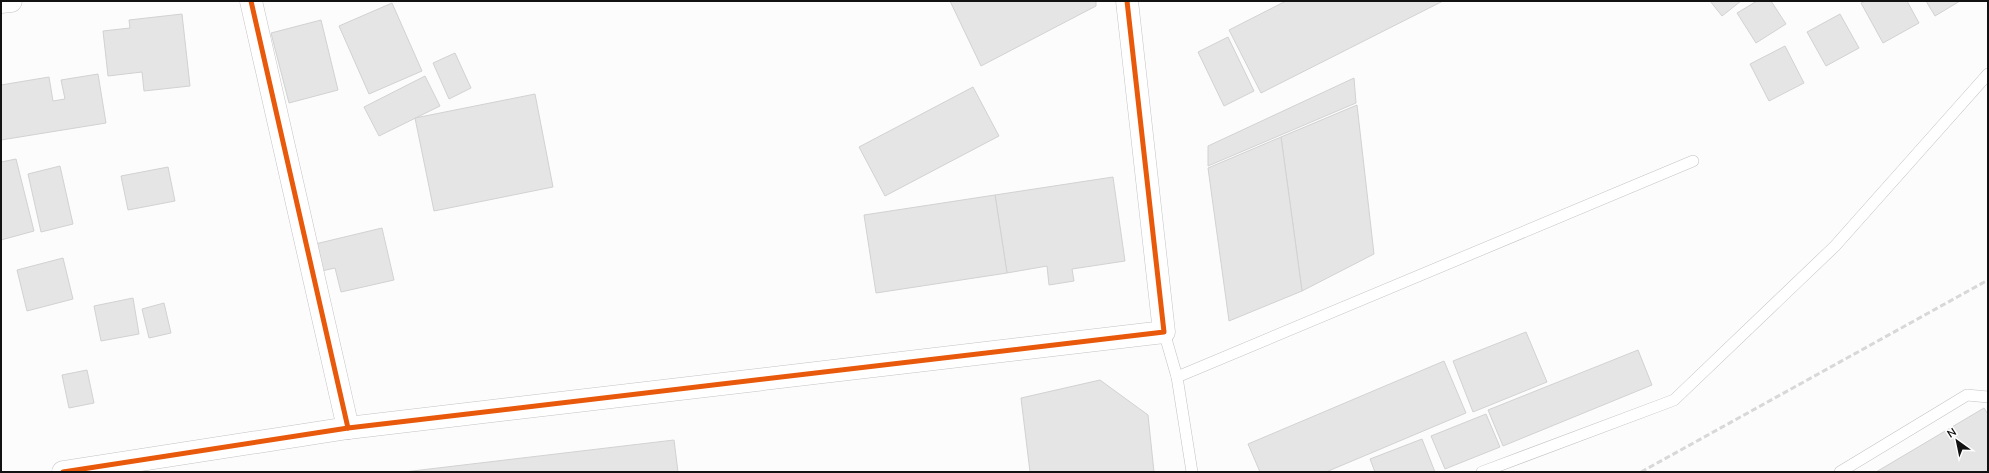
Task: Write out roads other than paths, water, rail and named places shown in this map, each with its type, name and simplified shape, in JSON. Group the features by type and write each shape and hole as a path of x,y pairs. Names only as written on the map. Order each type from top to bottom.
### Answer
{"street":[{"path":"1,2 11,1"},
{"path":"251,1 348,428"},
{"path":"63,472 348,428 1164,332 1127,1"}],"lane":[{"path":"1482,472 1674,400 1835,246 1988,74"},
{"path":"1177,377 1693,161"},
{"path":"1164,332 1177,377 1192,472"},
{"path":"1840,472 1967,395 1988,397"}],"railway":[{"path":"1641,472 1988,280"}]}
